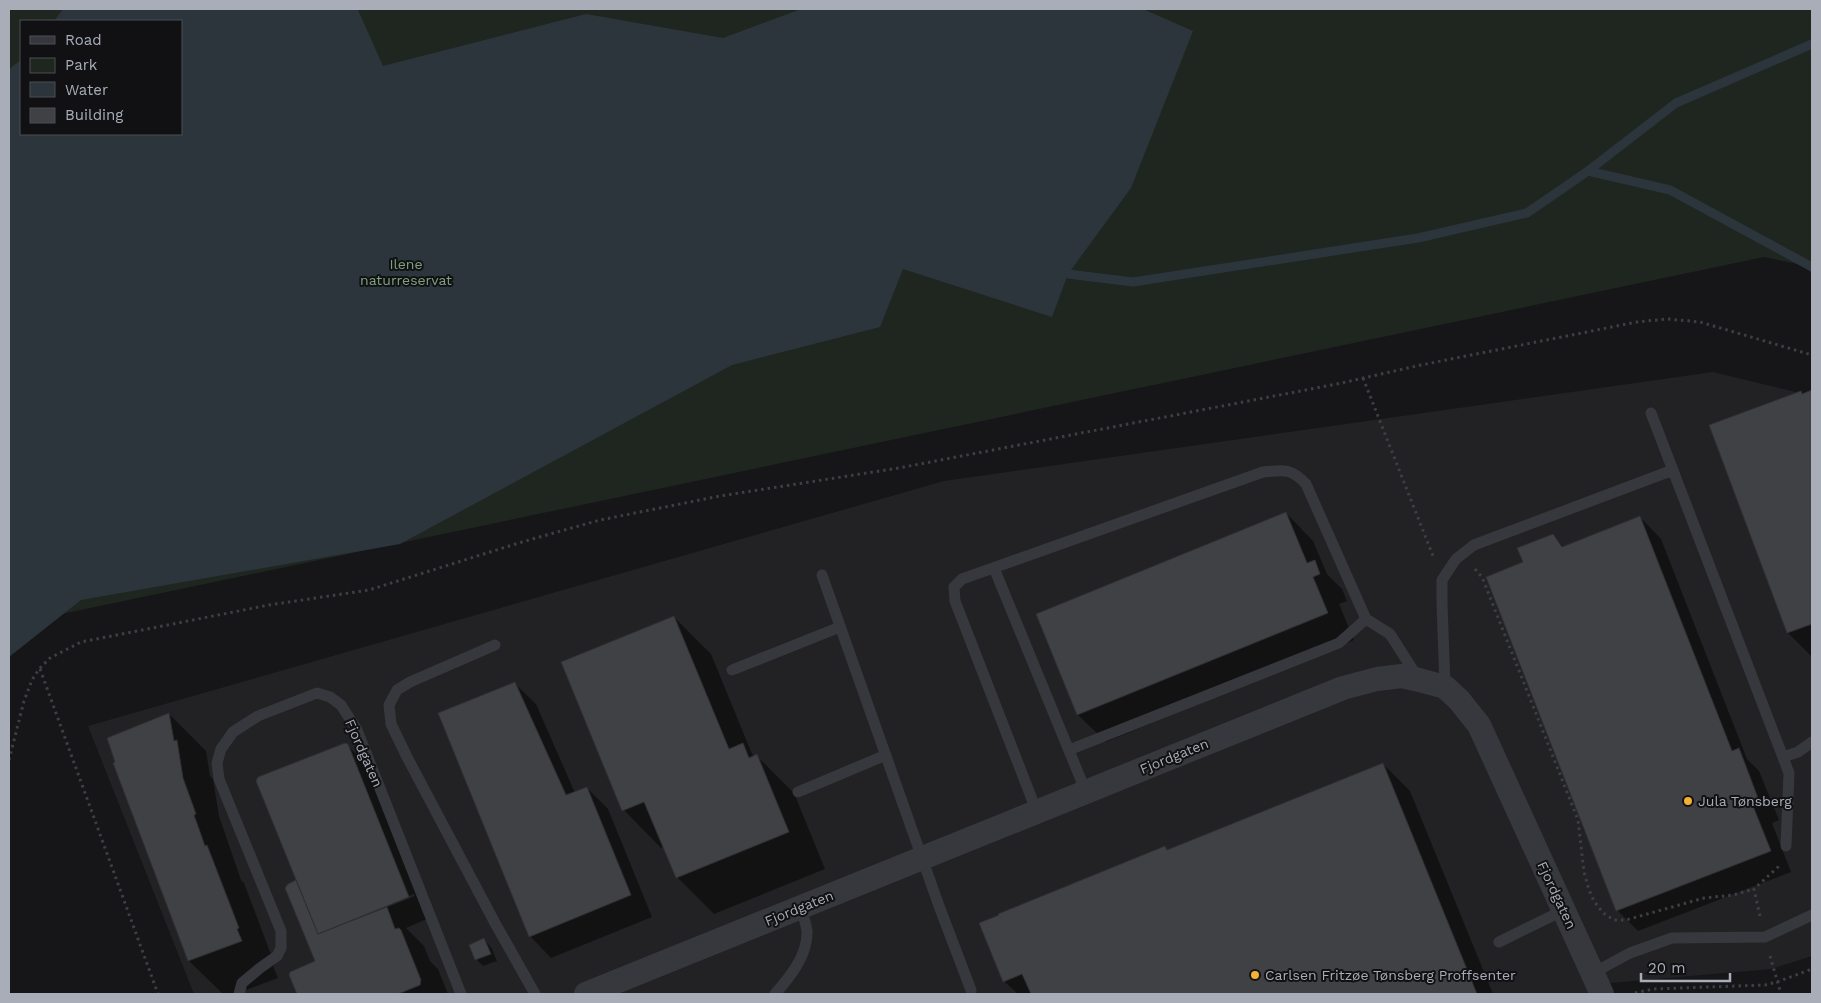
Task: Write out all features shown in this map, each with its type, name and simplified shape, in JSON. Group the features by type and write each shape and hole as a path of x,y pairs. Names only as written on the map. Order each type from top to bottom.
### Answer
{"street":[{"name":"Fjordgaten","path":"586,994 1343,688 1377,679 1402,676 1445,687 1459,700 1479,725 1598,984"}],"lane":[{"path":"1651,413 1789,773 1786,846"},
{"path":"1037,812 955,601 954,587 962,579 1263,472 1283,470 1295,473 1306,484 1366,619 1390,634 1419,680"},
{"path":"1445,687 1442,580 1456,559 1474,545 1673,470"},
{"path":"994,568 1086,792"},
{"path":"822,575 922,858 971,990"},
{"path":"1069,750 1339,643 1366,619"},
{"path":"732,670 840,627"},
{"path":"495,645 410,682 397,690 389,704 391,724 407,758 535,994"},
{"name":"Fjordgaten","path":"239,994 242,983 277,956 281,948 280,931 219,780 217,762 221,749 234,732 258,716 317,693 330,697 340,705 357,730 461,994"},
{"path":"1783,757 1798,752 1812,742"},
{"path":"798,792 886,755"},
{"path":"775,994 794,972 804,949 807,932 800,908"},
{"path":"1499,942 1564,910"},
{"path":"1598,984 1630,953 1672,938 1765,937 1812,915"}],"path":[{"path":"9,760 24,701 32,680 39,669 50,658 81,642 270,605 369,590 522,542 600,520 720,496 909,466 1363,378 1637,322 1667,319 1700,322 1812,355"},
{"path":"1363,378 1442,580"},
{"path":"1462,554 1482,577 1571,802 1578,820 1584,872 1589,890 1603,913 1614,920 1626,920 1704,898 1733,895 1754,889"},
{"path":"39,669 158,994"},
{"path":"1635,993 1653,989 1765,985 1812,969"}],"shaded area":[{"path":"1713,372 1812,396 1812,956 1771,969 1599,984 1586,994 194,994 88,726 944,481"}],"green space":[{"name":"Ilene naturreservat","path":"9,9 1812,9 1812,267 1764,257 9,625"}],"water":[{"name":"Ilene naturreservat","path":"63,9 358,10 383,66 586,14 723,38 801,9 1143,9 1193,31 1131,188 1068,274 1052,317 903,269 880,327 732,365 400,544 81,600 9,657 9,69 20,61 20,135 182,135 182,20 55,20"}],"building":[{"path":"1812,390 1812,624 1787,633 1709,425 1801,391 1802,394"},
{"path":"1286,512 1307,563 1315,560 1320,574 1313,577 1328,613 1077,715 1036,614"},
{"path":"1640,516 1732,751 1739,748 1758,798 1751,801 1771,851 1616,911 1486,577 1523,562 1517,548 1553,534 1562,547"},
{"path":"674,616 729,749 743,743 749,758 757,754 789,832 676,878 644,802 622,811 561,662"},
{"path":"515,682 566,795 587,787 631,895 529,937 438,713"},
{"path":"169,713 174,741 177,740 183,778 196,814 194,815 239,928 237,929 242,941 188,961 113,763 115,762 107,738"},
{"path":"345,743 348,744 409,897 318,934 256,781 258,777"},
{"path":"1383,763 1477,994 1031,994 1022,974 1003,982 979,923 1165,846 1167,850"},
{"path":"296,880 318,934 387,907 395,929 399,928 401,930 421,980 420,985 398,994 297,994 289,975 290,972 315,961 285,888"},
{"path":"484,938 491,954 475,960 469,945"}],"waterway":[{"path":"1068,274 1133,282 1418,238 1527,213 1588,171 1676,103 1812,44"},
{"path":"1588,171 1670,190 1812,267"}],"place":[{"name":"Jula Tønsberg","path":"1688,801"},
{"name":"Carlsen Fritzøe Tønsberg Proffsenter","path":"1255,975"}]}
